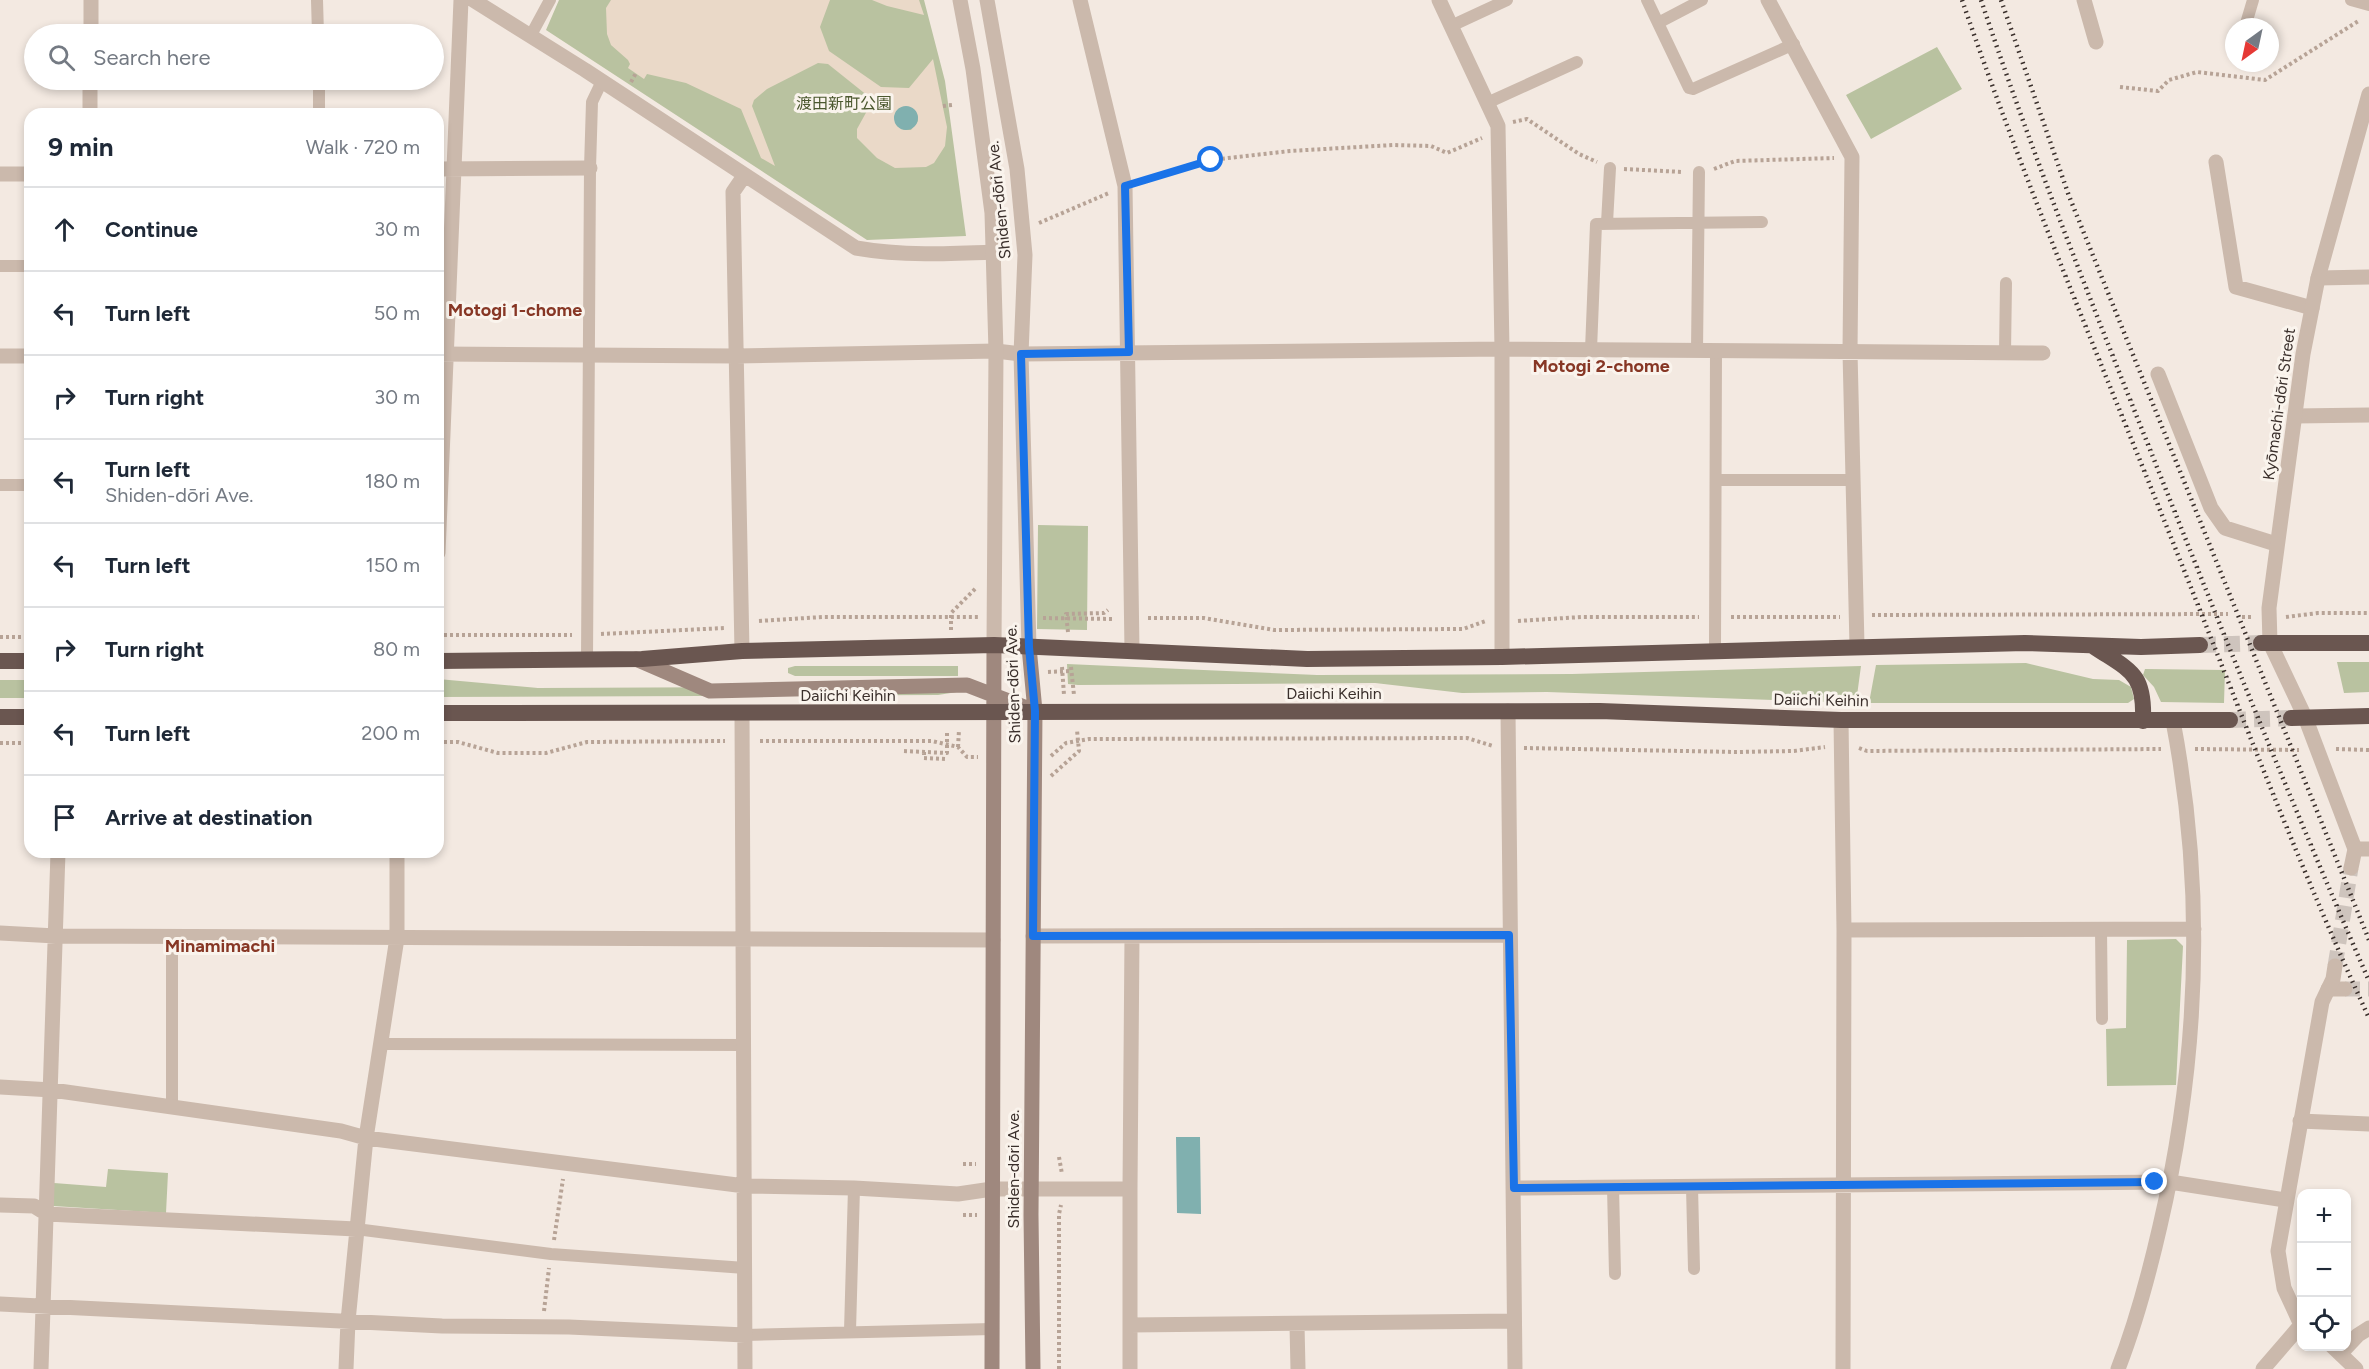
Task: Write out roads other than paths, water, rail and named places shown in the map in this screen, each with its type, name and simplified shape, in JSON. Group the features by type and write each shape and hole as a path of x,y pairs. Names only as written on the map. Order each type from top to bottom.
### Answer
{"highway":[{"path":"444,661 636,659 742,651 994,645 1307,658 1502,657 1715,649 2025,643 2200,645"},
{"path":"2265,643 2369,643"},
{"path":"2092,645 2135,674 2144,695 2143,721"},
{"path":"0,661 24,661"},
{"name":"Daiichi Keihin","path":"444,713 742,713 993,704 1035,711 1070,708 1600,711 1840,720 2173,722 2230,720"},
{"path":"2298,717 2369,716"},
{"path":"0,717 24,717"}],"main road":[{"name":"Shiden-dōri Ave.","path":"992,1369 994,645"},
{"name":"Shiden-dōri Ave.","path":"1029,647 1035,711 1031,1189 1033,1369"},
{"path":"636,659 710,691 967,685 993,704"}],"street":[{"path":"91,0 91,24"},
{"path":"444,326 455,169 461,0"},
{"path":"473,0 531,35 856,248 939,254 994,252"},
{"name":"Shiden-dōri Ave.","path":"960,0 986,158 994,252 996,351 994,645"},
{"name":"Shiden-dōri Ave.","path":"987,0 1017,169 1024,255 1021,354 1029,647"},
{"path":"1080,0 1125,186 1132,650"},
{"path":"1438,0 1498,126 1502,349 1502,657"},
{"path":"1768,0 1794,44 1852,157 1850,352 1857,646"},
{"path":"2084,0 2096,42"},
{"path":"90,90 90,108"},
{"name":"Kyōmachi-dōri Street","path":"2362,849 2265,643 2277,544 2312,308 2318,278 2369,94"},
{"path":"2216,162 2236,287 2312,308"},
{"path":"444,169 590,168"},
{"path":"0,174 24,174"},
{"path":"742,651 733,192 744,176"},
{"path":"2318,278 2369,277"},
{"path":"444,354 736,356 996,351 1021,354 1502,349 2043,353"},
{"path":"0,356 24,356"},
{"path":"2158,374 2211,508 2225,528 2277,544"},
{"path":"2295,416 2369,415"},
{"path":"1508,711 1515,1369"},
{"path":"742,713 744,1045 750,1091 745,1186 745,1369"},
{"path":"1840,720 1844,930 1843,1369"},
{"path":"2118,1369 2152,1258 2170,1182 2187,1078 2193,1013 2194,929 2186,810 2173,722"},
{"path":"2351,868 2362,849"},
{"path":"41,1369 58,858"},
{"path":"346,1369 348,1321 366,1138 397,938 397,858"},
{"path":"1844,930 2194,929"},
{"path":"0,933 172,937 993,940"},
{"path":"1033,936 1509,935"},
{"path":"1130,1369 1132,936"},
{"path":"2297,1319 2290,1306 2280,1270 2278,1251 2285,1200 2322,1002 2335,966"},
{"path":"2328,989 2345,989"},
{"path":"0,1086 52,1090 341,1131 366,1138 745,1186 854,1188 958,1194 992,1190 1130,1189"},
{"path":"2300,1121 2369,1124"},
{"path":"1514,1188 2170,1182 2285,1200"},
{"path":"0,1205 34,1206 47,1214 356,1229"},
{"path":"0,1304 442,1326 569,1327 746,1335"},
{"path":"1130,1325 1514,1322"},
{"path":"1298,1325 1298,1369"},
{"path":"2351,1340 2369,1328"},
{"path":"2263,1369 2297,1331"},
{"path":"2337,1351 2356,1369"}],"lane":[{"path":"317,0 318,24"},
{"path":"531,35 550,0"},
{"path":"1451,26 1507,0"},
{"path":"1647,0 1689,88 1693,89 1794,44"},
{"path":"1658,23 1702,0"},
{"path":"2247,18 2253,0"},
{"path":"2351,0 2367,11"},
{"path":"1487,103 1577,62"},
{"path":"587,660 590,168 592,102 602,81"},
{"path":"318,90 319,108"},
{"path":"1607,224 1610,168"},
{"path":"1697,351 1700,172"},
{"path":"1592,350 1596,224 1762,222"},
{"path":"0,266 24,266"},
{"path":"2005,353 2006,283"},
{"path":"1715,649 1716,351"},
{"path":"1716,480 1853,480"},
{"path":"0,485 24,484"},
{"path":"2101,929 2102,1020"},
{"path":"172,937 172,1108"},
{"path":"382,1044 744,1045"},
{"path":"0,1076 0,1086"},
{"path":"1612,1187 1615,1274"},
{"path":"1692,1187 1694,1269"},
{"path":"850,1330 854,1188"},
{"path":"356,1229 551,1254 745,1268"},
{"path":"746,1335 850,1330 992,1329"}],"water":[{"path":"906,106 915,109 918,118 915,127 906,130 897,127 894,118 897,109"},
{"path":"1176,1137 1200,1137 1201,1214 1177,1213"}],"tunnel":[{"path":"2200,645 2261,643"},
{"path":"2230,720 2291,718"},
{"path":"2335,966 2351,868"},
{"path":"2345,989 2369,989"}],"railway":[{"path":"1962,0 2013,142 2248,733 2369,1018"},
{"path":"1981,0 2041,171 2106,340 2258,717 2369,981"},
{"path":"2001,0 2069,196 2369,940"}],"district":[{"name":"Motogi 1-chome","path":"515,310"},
{"name":"Motogi 2-chome","path":"1601,366"},
{"name":"Minamimachi","path":"220,946"}],"park label":[{"name":"渡田新町公園","path":"844,103"}]}
